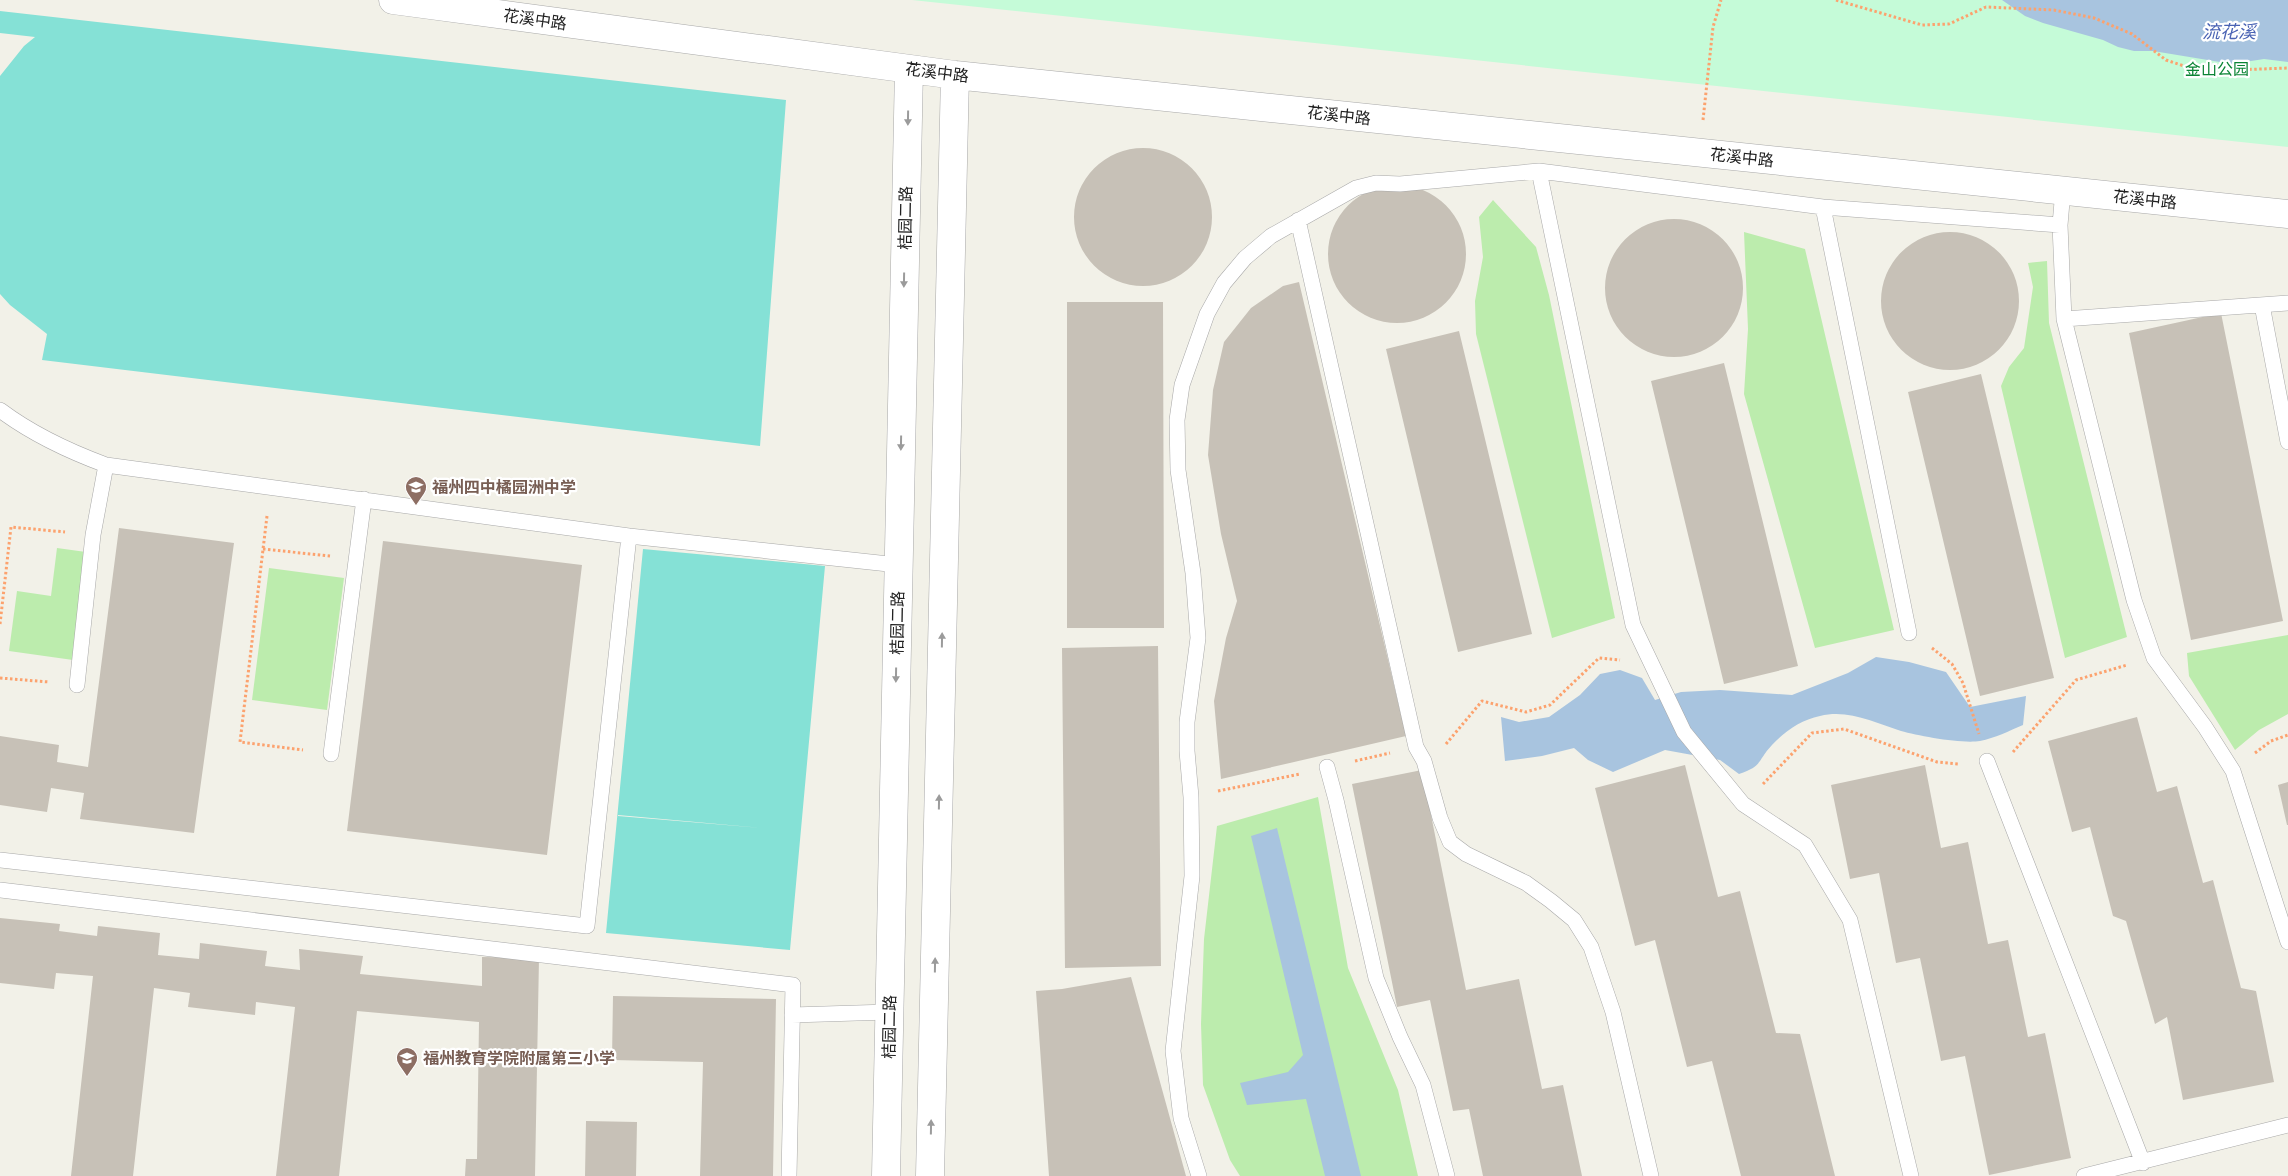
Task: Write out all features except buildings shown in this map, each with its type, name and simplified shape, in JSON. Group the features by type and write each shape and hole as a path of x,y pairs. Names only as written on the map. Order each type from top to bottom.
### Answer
{"street":[{"name":"花溪中路","path":"392,0 955,75 2288,214"},
{"name":"桔园二路","path":"886,1176 908,69"},
{"path":"930,1176 955,75"}],"lane":[{"path":"1199,1176 1181,1118 1173,1051 1192,876 1191,797 1186,751 1186,722 1198,638 1193,573 1178,470 1177,420 1182,385 1207,314 1224,283 1251,253 1271,236 1356,188 1376,183 1400,184 1539,171 1823,207 2060,225"},
{"path":"1539,171 1633,625 1684,732 1743,804 1804,845 1850,920 1911,1176"},
{"path":"2063,190 2060,225 2064,319 2134,600 2154,658 2206,727 2233,771 2288,942"},
{"path":"1823,207 1909,633"},
{"path":"1298,220 1416,747 1424,761 1440,818 1450,842 1466,854 1526,883 1551,901 1574,920 1591,948 1612,1012 1651,1176"},
{"path":"2064,319 2288,303"},
{"path":"2262,305 2288,442"},
{"path":"0,410 38,435 75,454 106,465 629,536 898,565"},
{"path":"77,685 93,535 106,465"},
{"path":"331,754 364,500"},
{"path":"0,860 587,926 629,536"},
{"path":"1987,760 2143,1163"},
{"path":"1327,768 1376,978 1400,1037 1423,1085 1447,1176"},
{"path":"0,890 793,985 789,1176"},
{"path":"792,1016 889,1012"},
{"path":"2084,1176 2143,1163 2288,1125"}],"path":[{"path":"1700,152 1712,26 1721,0"},
{"path":"1838,0 1922,25 1949,24 1986,7 2054,10 2094,18 2132,34 2166,60 2190,68 2206,71 2288,68"},
{"path":"270,486 240,742 331,754"},
{"path":"0,624 11,527 93,535"},
{"path":"263,549 356,560"},
{"path":"1909,633 1930,646 1952,664 1963,683 1987,760"},
{"path":"1416,747 1447,744 1482,701 1526,712 1550,705 1599,658 1628,662 1658,676"},
{"path":"1743,804 1812,733 1844,730 1937,762 1970,765 2011,754 2076,680 2154,658"},
{"path":"0,678 77,685"},
{"path":"2233,771 2271,741 2288,734"}],"green space":[{"name":"金山公园","path":"912,0 2288,0 2288,147"},
{"path":"1493,200 1536,247 1549,295 1615,618 1552,638 1476,334 1475,301 1483,257 1479,217"},
{"path":"1744,232 1805,249 1894,630 1815,648 1744,394 1748,329"},
{"path":"2047,261 2049,323 2127,637 2065,658 2001,386 2009,367 2024,348 2033,287 2028,263"},
{"path":"57,548 86,552 73,660 9,651 17,591 51,596"},
{"path":"269,568 344,578 327,710 252,700"},
{"path":"2288,635 2288,714 2259,730 2235,750 2189,676 2187,653"},
{"path":"1318,797 1348,968 1398,1090 1418,1176 1240,1176 1230,1160 1203,1085 1201,1024 1204,939 1217,826"}],"shaded area":[{"path":"0,11 786,100 760,446 42,360 47,334 10,305 0,294 0,76 24,46 35,37 0,33"},
{"path":"643,549 825,566 790,950 606,933","holes":["618,815 762,828 618,816"]}],"water":[{"name":"流花溪","path":"2002,0 2288,0 2288,62 2264,59 2232,64 2153,51 2134,51 2043,23 2025,16"},
{"path":"1876,657 1909,662 1946,672 1970,707 2026,696 2023,725 1986,740 1972,742 1940,739 1909,733 1852,716 1831,714 1800,723 1782,735 1756,766 1739,774 1720,760 1665,750 1613,772 1588,760 1574,748 1542,756 1505,761 1501,717 1519,722 1549,717 1580,695 1600,674 1620,670 1642,678 1655,700 1681,692 1720,690 1792,695 1848,673"},
{"path":"1277,828 1361,1176 1325,1176 1306,1099 1247,1105 1240,1083 1288,1072 1303,1055 1251,836"}],"place":[{"name":"福州四中橘园洲中学","path":"416,506"},
{"name":"福州教育学院附属第三小学","path":"407,1077"}]}
